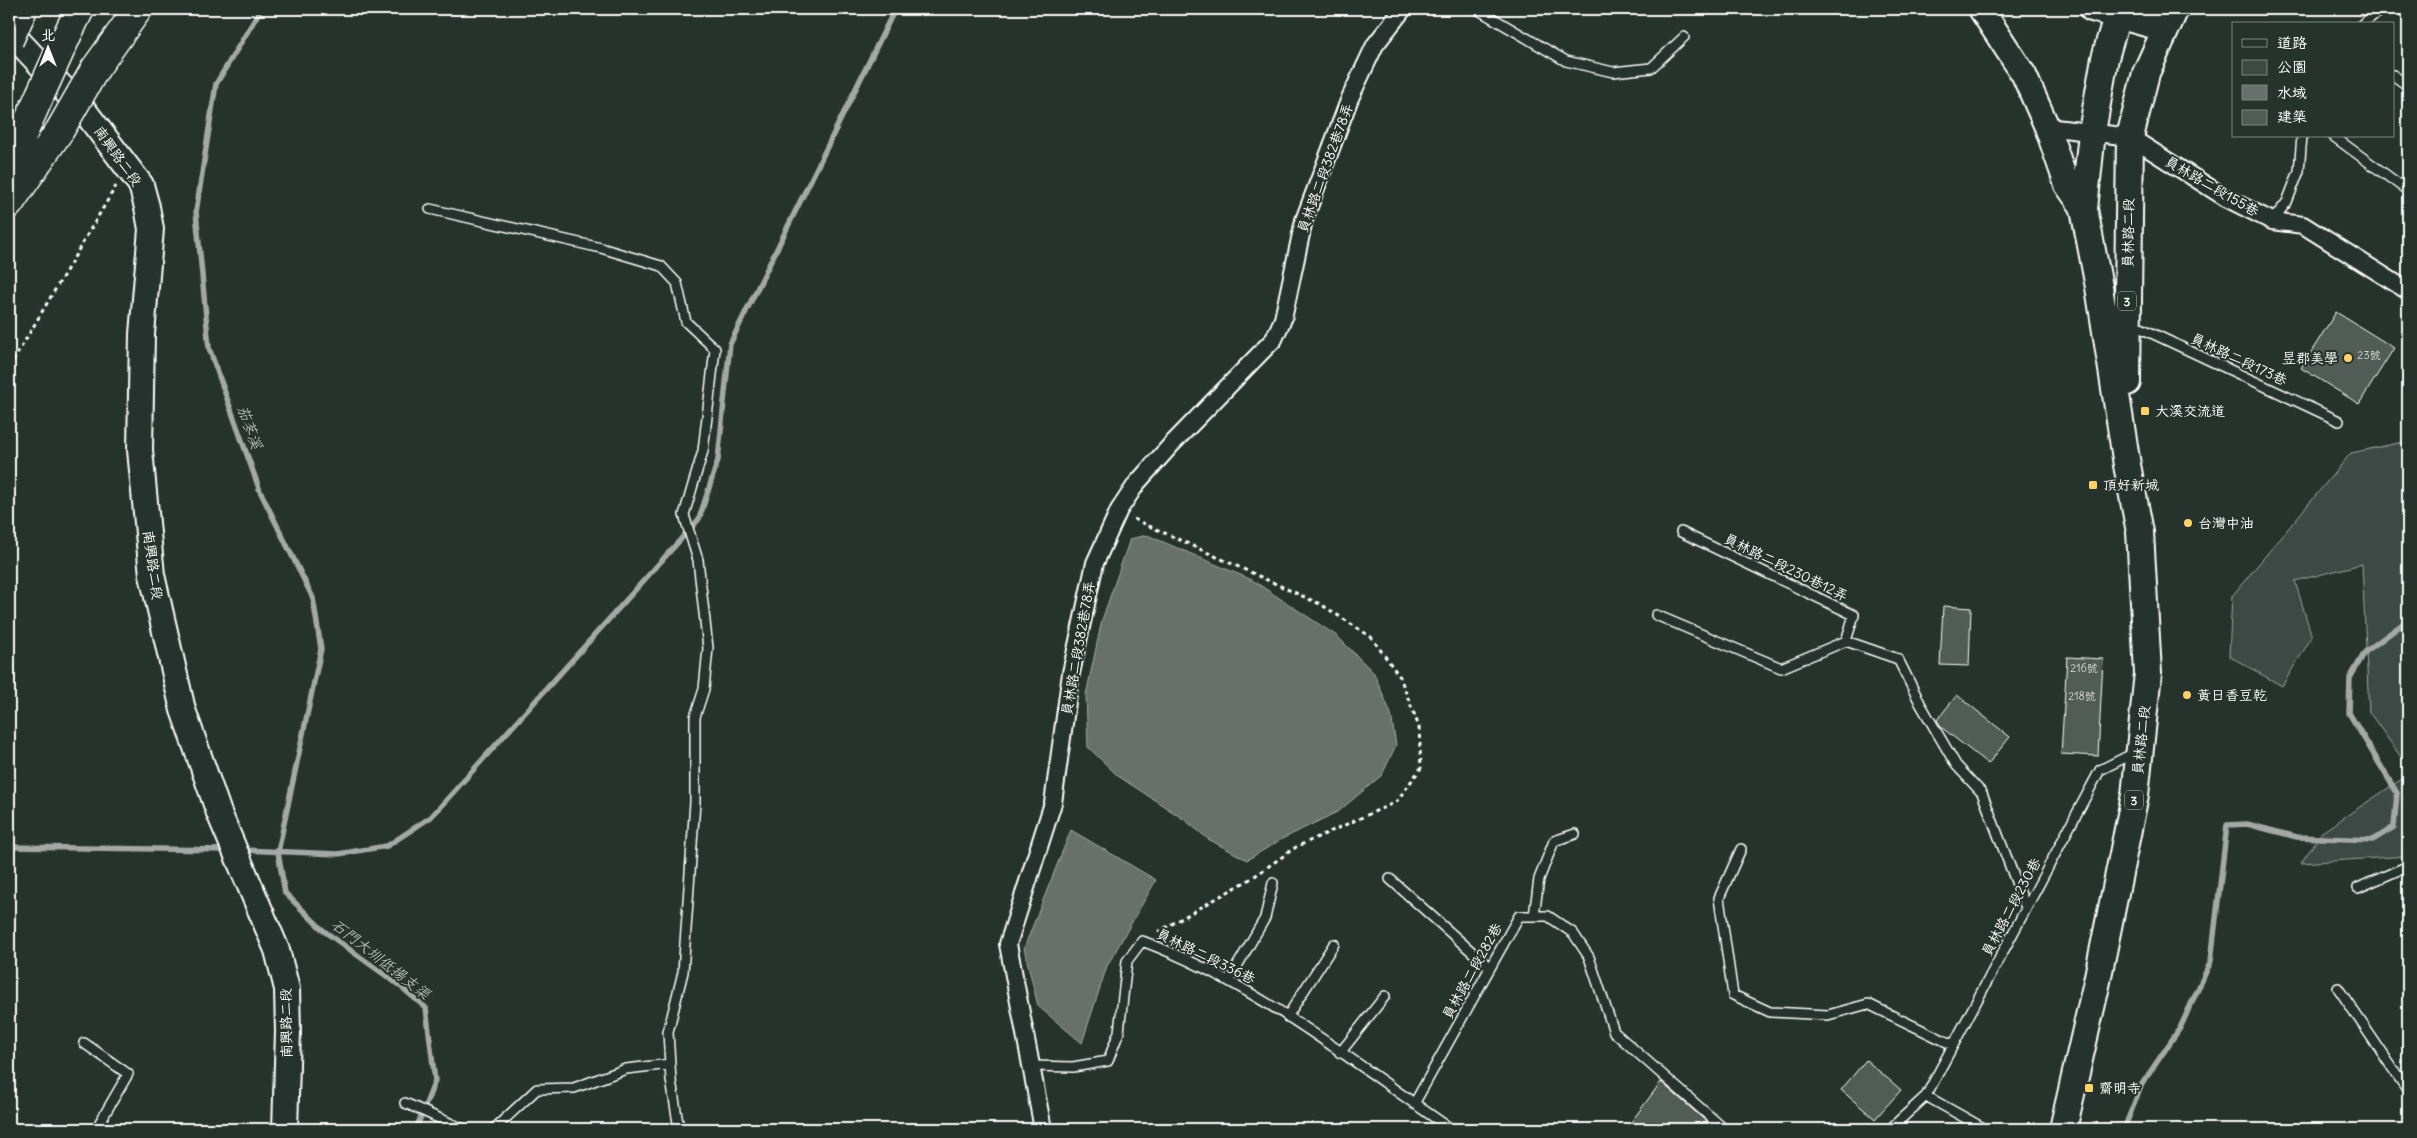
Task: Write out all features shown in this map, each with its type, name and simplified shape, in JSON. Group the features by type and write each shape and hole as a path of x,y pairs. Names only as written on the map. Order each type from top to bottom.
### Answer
{"highway":[{"path":"9,40 23,9"},
{"path":"9,204 60,130 95,69 138,9"},
{"path":"9,165 75,20"}],"main road":[{"name":"員林路二段","path":"2063,1129 2098,976 2135,796 2148,672 2140,532 2084,209 2092,132 2105,58 2119,12"},
{"name":"員林路二段","path":"2127,465 2130,137 2146,73 2169,19"}],"street":[{"name":"員林路二段382巷78弄","path":"1043,1129 1008,944 1053,803 1079,627 1095,563 1119,510 1137,484 1170,445 1274,339 1283,319 1304,220 1350,98 1375,45 1403,9"},
{"path":"1981,9 2024,75 2047,126 2066,185 2084,209"},
{"path":"2092,9 2169,19"},
{"name":"南興路二段","path":"9,31 86,113 141,185 151,229 142,334 140,450 152,575 183,710 219,812 277,950 286,988 288,1032 285,1129"},
{"name":"員林路二段155巷","path":"2047,126 2130,137 2226,198 2272,221 2303,224 2408,291"}],"lane":[{"path":"1477,9 1566,61 1613,72 1651,68 1684,37"},
{"path":"2365,22 2382,9"},
{"path":"2394,76 2408,86"},
{"path":"2272,221 2288,202 2298,171 2302,138"},
{"path":"2336,138 2408,191"},
{"path":"430,209 601,248 661,266 677,283 686,322 715,349 703,451 684,515 698,560 708,648 704,689 696,717 695,802 684,962 668,1032 670,1064 679,1129"},
{"name":"員林路二段173巷","path":"2127,322 2339,420"},
{"name":"員林路二段230巷12弄","path":"1681,532 1854,614 1846,641"},
{"path":"1656,615 1781,668 1846,641 1898,659 1921,705 1956,765 1982,792 2026,908"},
{"name":"員林路二段230巷","path":"1926,1096 2100,770 2140,750"},
{"path":"1575,834 1554,841 1539,879 1534,916 1548,916 1573,934 1589,957 1614,1032 1724,1129"},
{"path":"1741,848 1719,898 1733,995 1770,1012 1828,1015 1868,1004 1953,1045"},
{"path":"2358,888 2408,866"},
{"path":"1390,879 1489,967"},
{"path":"1229,980 1265,918 1273,883"},
{"name":"員林路二段282巷","path":"1414,1104 1518,916 1534,916"},
{"name":"員林路二段336巷","path":"1031,1066 1073,1066 1108,1061 1119,1032 1127,961 1142,941 1173,952 1229,980 1287,1017 1451,1129"},
{"path":"1287,1017 1334,944"},
{"path":"2338,988 2408,1091"},
{"path":"1340,1053 1386,996"},
{"path":"84,1043 128,1074 96,1129"},
{"path":"494,1129 537,1089 574,1088 626,1069 670,1064"},
{"path":"1890,1129 1926,1096 1985,1129"},
{"path":"406,1103 463,1129"}],"path":[{"path":"9,368 128,166"},
{"path":"1119,510 1132,518 1322,605 1371,638 1400,678 1419,727 1421,768 1396,802 1296,847 1252,878 1142,941"}],"green space":[{"path":"2408,441 2408,767 2369,712 2362,564 2295,581 2312,637 2282,686 2229,656 2232,596 2351,453"},
{"path":"2408,775 2408,856 2301,863 2322,832"}],"water":[{"path":"1147,535 1252,580 1337,636 1374,673 1391,714 1396,745 1382,775 1339,811 1282,839 1247,860 1208,839 1185,820 1118,776 1088,747 1086,695 1102,620 1130,539"},
{"path":"1071,830 1156,880 1107,966 1082,1043 1038,1006 1024,948"}],"building":[{"name":"昱郡美學","path":"2336,312 2394,348 2359,404 2301,368"},
{"path":"1943,606 1971,608 1969,666 1940,665"},
{"path":"2067,657 2103,659 2098,756 2061,754"},
{"path":"1957,695 2010,737 1988,764 1941,727 1937,720"},
{"path":"1866,1060 1901,1090 1875,1119 1841,1090"},
{"path":"1661,1082 1715,1129 1626,1129"}],"waterway":[{"name":"茄苳溪","path":"261,9 216,84 196,212 209,348 260,491 313,598 321,649 278,852 285,893 324,931 399,985 426,1008 435,1081 416,1129"},
{"path":"241,850 338,854 387,846 431,817 699,519 718,460 730,344 895,9"},
{"path":"2124,1129 2142,1084 2180,1028 2211,961 2227,825 2247,824 2297,837 2373,840 2394,827 2397,793 2349,713 2350,678 2365,652 2408,620"},
{"path":"9,847 229,850"}],"place":[{"name":"昱郡美學","path":"2348,358"},
{"name":"大溪交流道","path":"2145,411"},
{"name":"頂好新城","path":"2093,485"},
{"name":"台灣中油","path":"2188,523"},
{"name":"黃日香豆乾","path":"2187,695"},
{"name":"齋明寺","path":"2089,1088"}],"water label":[{"name":"石門大圳低揚支渠","path":"381,959"}]}
